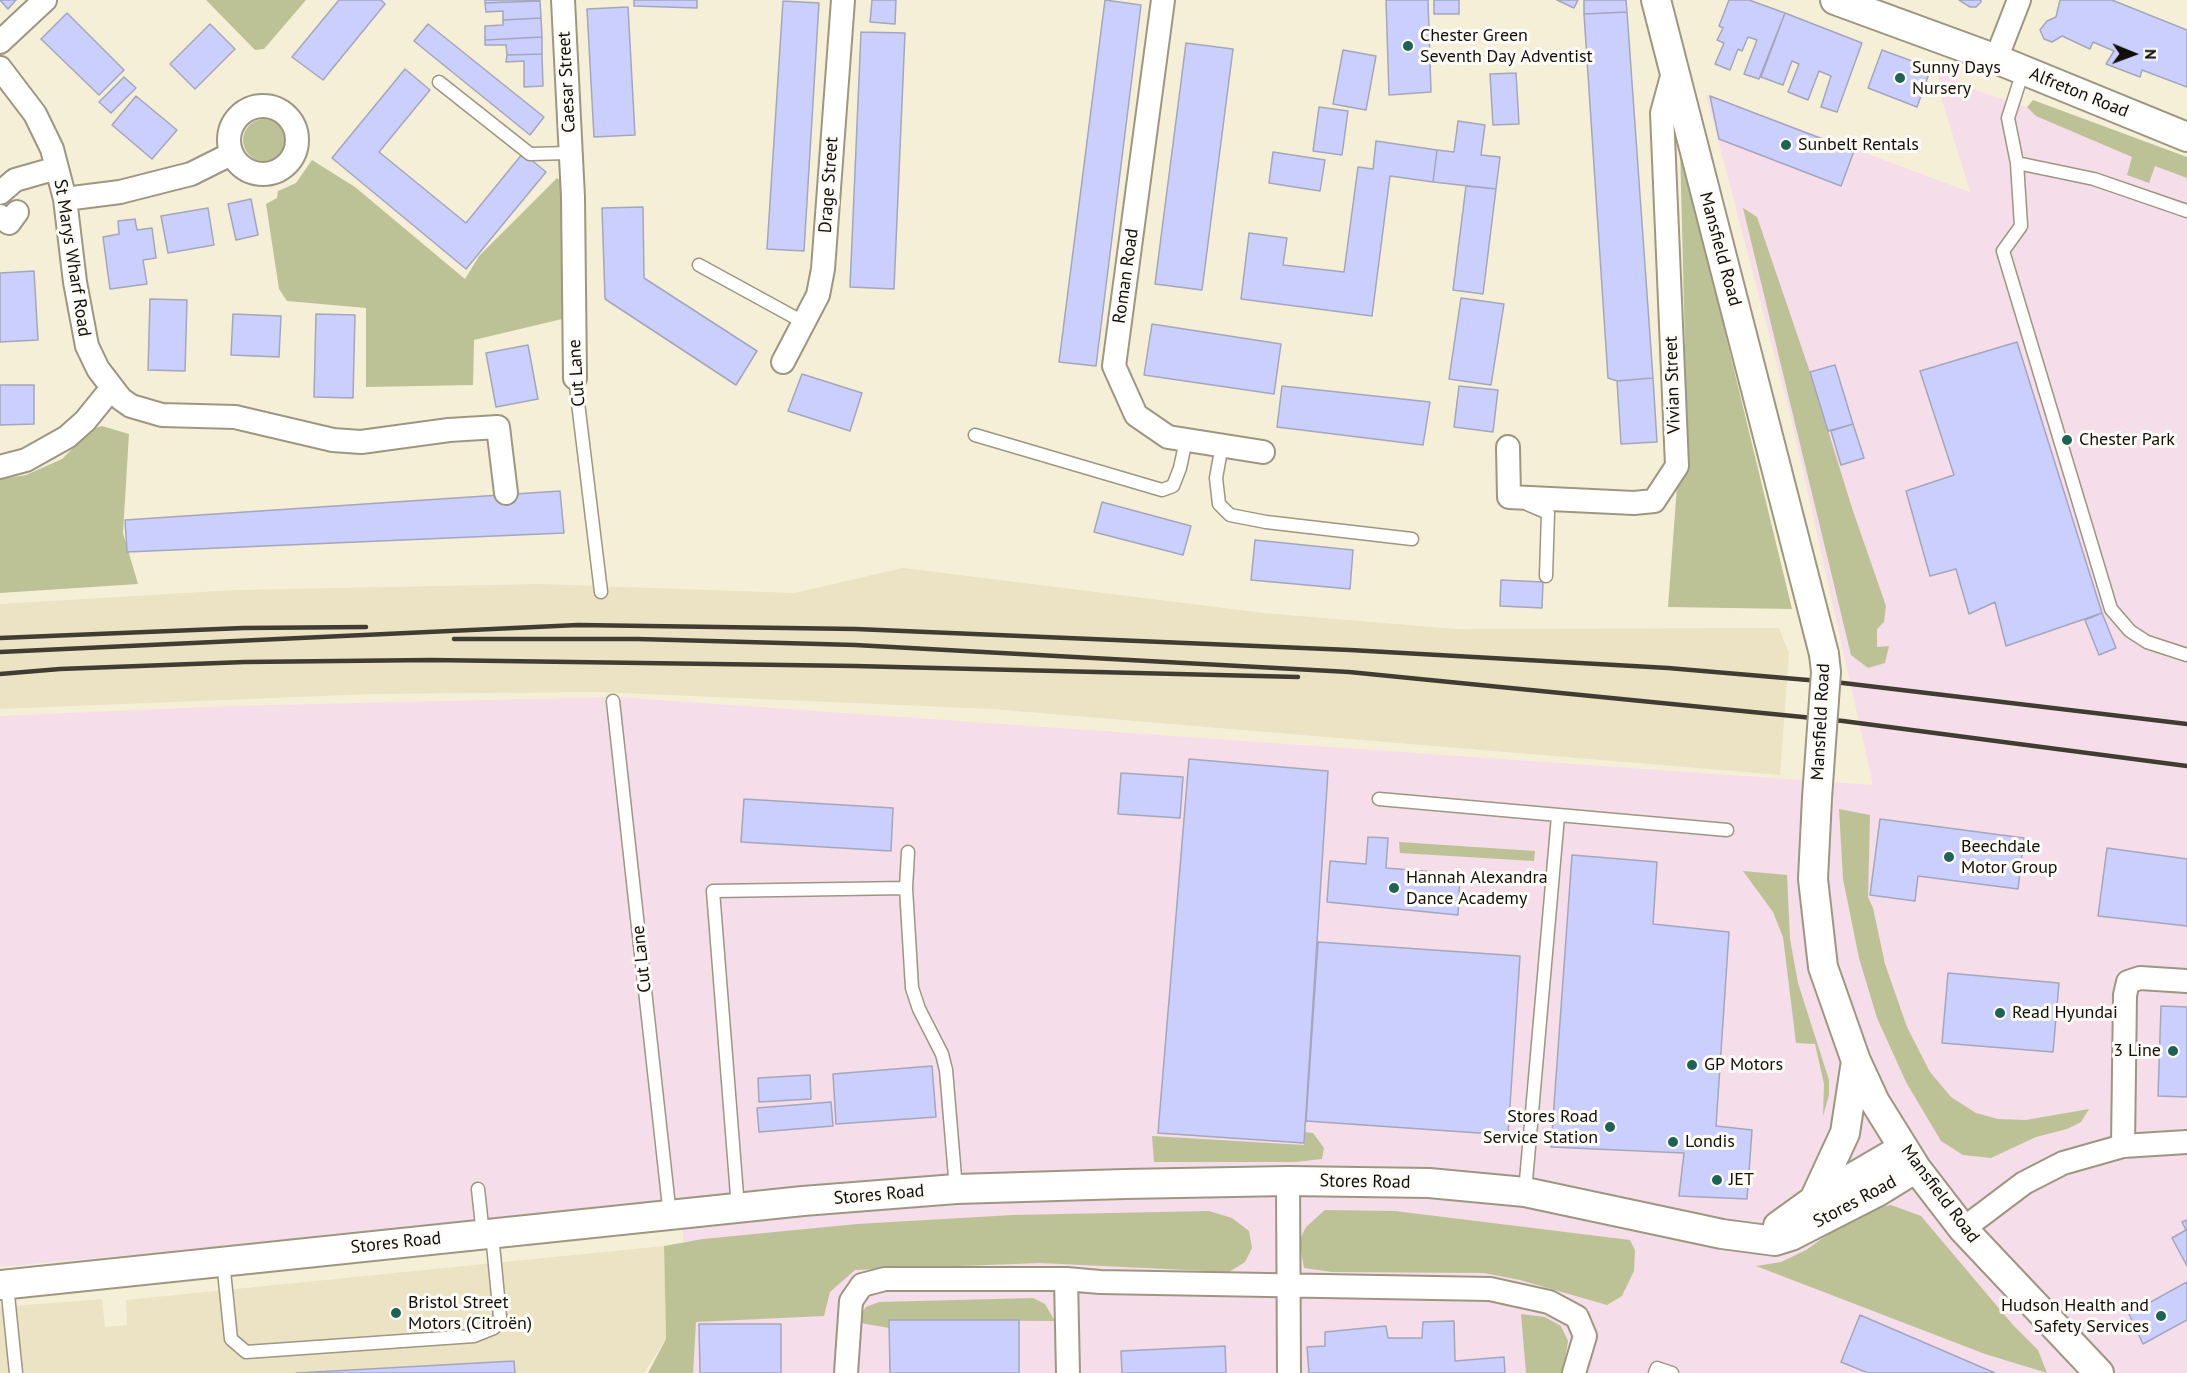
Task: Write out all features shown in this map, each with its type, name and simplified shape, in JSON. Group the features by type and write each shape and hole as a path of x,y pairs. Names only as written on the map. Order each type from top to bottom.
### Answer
{"street":[{"path":"0,42 45,0"},
{"name":"Caesar Street","path":"563,0 570,153"},
{"name":"Drage Street","path":"783,362 818,295 823,269 843,0"},
{"name":"Roman Road","path":"1163,0 1114,366 1136,416 1168,437 1263,452"},
{"name":"Mansfield Road","path":"1656,0 1824,654 1826,672 1813,879 1817,931 1823,967 1856,1061 1875,1102 1910,1158 1963,1229 2091,1370"},
{"name":"Alfreton Road","path":"1835,0 1996,59 2187,137"},
{"path":"1996,59 2019,0"},
{"name":"St Marys Wharf Road","path":"0,68 44,130 57,168 65,199 81,323 87,346 111,389 131,406 146,412 173,416 235,417 333,440 361,442 498,427 506,493"},
{"name":"Vivian Street","path":"1509,497 1634,503 1654,501 1677,466 1662,113 1674,69"},
{"name":"Cut Lane","path":"570,153 575,378"},
{"path":"65,199 120,192 191,174 231,154"},
{"path":"0,193 15,180 57,168"},
{"path":"0,467 26,460 67,437 85,421 111,389"},
{"path":"1508,447 1509,497"},
{"path":"2123,1146 2125,995 2128,982 2140,978 2187,981"},
{"path":"1814,1200 1845,1133 1856,1061"},
{"path":"1963,1229 2024,1183 2063,1163 2123,1146 2187,1142"},
{"name":"Stores Road","path":"1758,1238 1814,1200 1910,1158"},
{"name":"Stores Road","path":"4,1285 223,1260 738,1208 956,1189 1288,1181 1429,1183 1526,1192 1722,1234 1775,1241 1791,1236 1877,1192 1910,1158"},
{"path":"1288,1181 1290,1285 1287,1337 1289,1373"},
{"path":"846,1373 851,1301 862,1286 885,1279 1066,1279 1100,1282 1490,1289 1550,1302 1577,1317 1585,1336 1574,1373"},
{"path":"1066,1279 1068,1373"}],"lane":[{"path":"2024,70 2008,118 2017,163 2021,226 2003,251 2111,609 2130,631 2147,642 2187,655"},
{"name":"Caesar Street","path":"440,81 530,154 570,153"},
{"path":"2017,163 2094,179 2187,211"},
{"path":"699,265 804,323"},
{"name":"Cut Lane","path":"575,378 601,592"},
{"path":"975,435 1162,490 1173,486 1180,468 1186,440"},
{"path":"1222,446 1216,477 1219,504 1230,515 1266,522 1412,539"},
{"path":"1509,497 1548,513 1546,576"},
{"name":"Cut Lane","path":"613,701 670,1216"},
{"path":"1379,799 1727,830"},
{"path":"1526,1192 1557,816"},
{"path":"908,852 906,888 912,988 919,1009 942,1054 946,1070 956,1189"},
{"path":"738,1208 713,891 906,888"},
{"path":"223,1260 231,1339 246,1352 474,1336 494,1328 500,1317 478,1189"},
{"path":"4,1285 16,1373"},
{"path":"1655,1373 1657,1368 1672,1373"}],"shaded area":[{"path":"1937,68 1978,91 2051,115 2187,176 2187,1373 678,1373 688,1305 681,1204 0,1267 0,716 231,706 616,697 1873,785 1792,422 1706,94 1970,192 1942,100"},
{"path":"903,568 1264,613 1455,629 1779,628 1789,653 1780,775 992,709 599,692 372,694 0,709 0,604 235,590 541,584 794,593"},
{"name":"Bristol Street Motors (Citroën)","path":"664,1246 666,1339 644,1373 0,1373 0,1307 102,1299 105,1327 127,1325 126,1300"}],"green space":[{"path":"206,0 306,0 264,49 255,50"},
{"path":"2033,100 2187,157 2187,178 2155,166 2149,183 2127,175 2132,157 2036,116 2027,107"},
{"path":"264,119 272,120 279,125 284,132 284,148 279,155 272,160 264,161 256,160 249,155 244,148 243,140 244,132 249,125 256,120"},
{"path":"1680,147 1792,609 1668,607 1677,486 1688,469"},
{"path":"312,160 355,187 465,279 479,256 557,178 564,183 562,319 474,340 473,385 366,387 366,308 287,301 279,289 266,204 277,198 278,191 296,183"},
{"path":"1743,208 1757,217 1886,606 1884,622 1877,629 1877,647 1889,646 1885,663 1868,668 1851,655"},
{"path":"102,426 129,434 123,533 138,584 0,593 0,479 26,475 62,459 92,429"},
{"path":"1839,809 1870,815 1868,897 1873,908 1885,964 1907,1027 1930,1072 1951,1097 1976,1113 1998,1119 2026,1120 2089,1109 2081,1122 2067,1129 2036,1137 1991,1158 1963,1155 1941,1141 1906,1082 1877,1018 1859,958 1843,879"},
{"path":"1399,842 1535,851 1534,861 1400,853"},
{"path":"1743,871 1787,875 1790,939 1798,983 1829,1080 1829,1095 1823,1116 1824,1084 1815,1044 1796,1043 1783,937 1773,912"},
{"path":"1305,1132 1313,1133 1324,1148 1322,1159 1296,1162 1154,1162 1152,1136 1304,1145"},
{"path":"1891,1205 1921,1216 2013,1325 2038,1350 2047,1373 1985,1354 1756,1266 1781,1262 1806,1250 1847,1221 1874,1208"},
{"path":"1325,1210 1395,1211 1630,1240 1635,1250 1634,1271 1622,1296 1607,1305 1520,1280 1484,1273 1332,1272 1304,1268 1299,1241 1306,1227"},
{"path":"1209,1211 1232,1218 1249,1231 1252,1248 1245,1262 1229,1272 1040,1263 855,1270 830,1292 824,1316 696,1322 693,1373 648,1373 666,1339 664,1246 703,1239 857,1224 1013,1215"},
{"path":"1033,1298 1045,1304 1055,1321 889,1320 889,1328 855,1322 866,1307 879,1302"},
{"path":"1521,1314 1545,1317 1561,1326 1568,1341 1563,1373 1526,1373"}],"building":[{"path":"0,0 16,0 8,9"},
{"path":"339,0 381,0 385,4 323,80 292,57"},
{"path":"485,0 540,0 540,1 485,3"},
{"path":"634,0 697,0 697,8 634,6"},
{"path":"872,0 896,0 895,24 870,22"},
{"path":"1105,0 1141,5 1096,366 1059,362"},
{"name":"Chester Green Seventh Day Adventist","path":"1386,0 1428,0 1431,92 1389,95"},
{"path":"1434,0 1459,0 1459,14 1434,14"},
{"path":"1557,0 1578,0 1574,8"},
{"path":"1584,0 1626,0 1627,12 1584,14"},
{"path":"1729,0 1749,0 1785,13 1759,79 1744,74 1757,40 1748,37 1742,51 1738,49 1730,70 1715,64 1724,43 1717,40 1723,28 1719,26"},
{"path":"1959,0 1981,0 1981,2 1976,7 1970,7"},
{"path":"2060,0 2112,0 2187,30 2187,87 2142,70 2140,77 2106,64 2114,51 2093,42 2090,49 2062,36 2052,42 2044,39 2040,30 2047,21 2056,17"},
{"path":"540,1 541,18 503,20 503,11 486,12 485,3"},
{"path":"783,1 819,3 804,251 767,249"},
{"path":"628,7 635,135 594,137 587,9"},
{"path":"1627,12 1653,378 1617,381 1608,378 1584,14"},
{"path":"67,13 124,70 99,95 41,39"},
{"path":"1785,13 1862,43 1837,112 1821,107 1831,76 1819,71 1808,100 1788,92 1799,64 1792,61 1783,85 1761,77"},
{"path":"541,18 542,37 485,40 485,26 503,25 503,20"},
{"path":"210,24 235,49 195,89 170,64"},
{"path":"428,24 544,117 530,135 414,41"},
{"path":"861,32 905,33 894,289 850,287"},
{"path":"542,37 542,54 507,55 506,45 485,45 485,40"},
{"path":"1186,43 1233,49 1202,290 1155,284"},
{"path":"1343,50 1376,56 1366,110 1333,104"},
{"name":"Sunny Days Nursery","path":"1882,50 1931,68 1917,107 1868,88"},
{"path":"542,54 543,86 524,87 524,61 506,62 507,55"},
{"path":"405,69 430,90 379,152 466,223 523,153 546,172 466,269 332,158"},
{"path":"1516,73 1519,124 1493,125 1490,74"},
{"path":"124,77 136,88 111,113 99,102"},
{"path":"136,96 177,130 152,159 112,125"},
{"name":"Sunbelt Rentals","path":"1710,96 1854,151 1841,186 1719,139"},
{"path":"1319,107 1348,111 1342,155 1313,151"},
{"path":"1458,121 1485,125 1481,155 1500,157 1496,189 1433,182 1437,150 1454,152"},
{"path":"1376,141 1437,150 1433,182 1390,176 1372,316 1241,299 1249,233 1287,238 1283,265 1344,272 1358,167 1373,169"},
{"path":"1273,152 1325,160 1320,191 1269,183"},
{"path":"1466,186 1496,189 1483,294 1453,290"},
{"path":"251,199 258,235 236,240 228,204"},
{"path":"643,207 644,278 757,351 736,385 605,299 602,208"},
{"path":"208,208 214,245 168,253 161,216"},
{"path":"135,219 137,230 152,228 156,258 143,260 147,284 110,289 103,237 119,234 118,221"},
{"path":"34,271 38,340 0,342 0,273"},
{"path":"1461,298 1504,304 1491,385 1449,379"},
{"path":"150,299 187,300 185,371 148,370"},
{"path":"233,314 281,316 279,357 231,355"},
{"path":"316,314 355,315 353,398 314,397"},
{"path":"1152,324 1281,344 1274,394 1144,375"},
{"path":"2017,342 2102,613 2006,646 1995,602 1969,614 1956,569 1930,576 1906,491 1954,475 1920,371"},
{"path":"528,345 538,399 496,407 486,353"},
{"path":"1835,365 1853,424 1828,431 1810,372"},
{"path":"802,374 862,393 850,431 788,411"},
{"path":"1653,378 1657,442 1621,444 1617,381"},
{"path":"0,385 34,385 34,424 0,425"},
{"path":"1282,386 1430,402 1423,445 1277,427"},
{"path":"1459,386 1498,390 1493,432 1454,427"},
{"path":"1853,424 1864,458 1841,465 1831,431"},
{"path":"560,491 564,533 127,552 125,520"},
{"path":"1102,502 1191,526 1183,555 1094,532"},
{"path":"1255,540 1353,550 1350,589 1251,580"},
{"path":"1501,580 1543,582 1542,608 1500,606"},
{"path":"2102,613 2116,648 2099,655 2085,620"},
{"path":"1189,759 1328,771 1304,1143 1158,1133"},
{"path":"1121,773 1183,777 1180,818 1118,814"},
{"path":"744,799 893,808 891,851 741,842"},
{"name":"Beechdale Motor Group","path":"1880,819 2024,838 2018,889 1918,876 1915,901 1870,895"},
{"name":"Hannah Alexandra Dance Academy","path":"1368,837 1388,838 1386,868 1460,874 1458,915 1327,902 1330,861 1366,864"},
{"path":"2107,848 2187,859 2187,926 2098,916"},
{"path":"1572,855 1657,862 1653,924 1729,932 1716,1126 1752,1130 1747,1199 1679,1196 1684,1153 1551,1147"},
{"path":"1318,942 1520,956 1508,1135 1306,1121"},
{"name":"Read Hyundai","path":"1948,973 2059,983 2053,1052 1942,1043"},
{"name":"3 Line","path":"2161,1006 2187,1007 2187,1097 2158,1096"},
{"path":"932,1066 936,1117 836,1124 833,1074"},
{"path":"810,1075 811,1099 759,1102 758,1078"},
{"path":"831,1102 833,1126 759,1132 757,1108"},
{"path":"2187,1220 2187,1266 2172,1238 2186,1230 2182,1222"},
{"path":"2187,1282 2187,1320 2143,1344 2129,1314"},
{"path":"1860,1315 1995,1373 1868,1373 1841,1362"},
{"path":"889,1320 1019,1320 1019,1373 890,1373"},
{"path":"1454,1321 1455,1361 1504,1357 1505,1373 1309,1373 1307,1347 1325,1346 1325,1332 1386,1326 1388,1338 1422,1338 1423,1322"},
{"path":"699,1324 781,1324 781,1373 700,1373"},
{"path":"1225,1346 1226,1373 1122,1373 1121,1351"},
{"path":"514,1361 515,1373 296,1373"}],"railway":[{"path":"0,652 578,625 856,629 1350,650 1668,668 1843,683 2187,724"},
{"path":"0,638 243,628 366,627"},
{"path":"454,639 638,639 855,645 1349,672 1843,721 2187,766"},
{"path":"0,674 60,669 245,662 431,660 855,666 1298,677"}],"place":[{"name":"Chester Green Seventh Day Adventist","path":"1408,46"},
{"name":"Sunny Days Nursery","path":"1900,78"},
{"name":"Sunbelt Rentals","path":"1786,145"},
{"name":"Chester Park","path":"2067,440"},
{"name":"Beechdale Motor Group","path":"1949,857"},
{"name":"Hannah Alexandra Dance Academy","path":"1394,888"},
{"name":"Read Hyundai","path":"2000,1013"},
{"name":"3 Line","path":"2173,1051"},
{"name":"GP Motors","path":"1692,1065"},
{"name":"Stores Road Service Station","path":"1610,1127"},
{"name":"Londis","path":"1673,1142"},
{"name":"JET","path":"1717,1180"},
{"name":"Bristol Street Motors (Citroën)","path":"396,1313"},
{"name":"Hudson Health and Safety Services","path":"2161,1316"}]}
